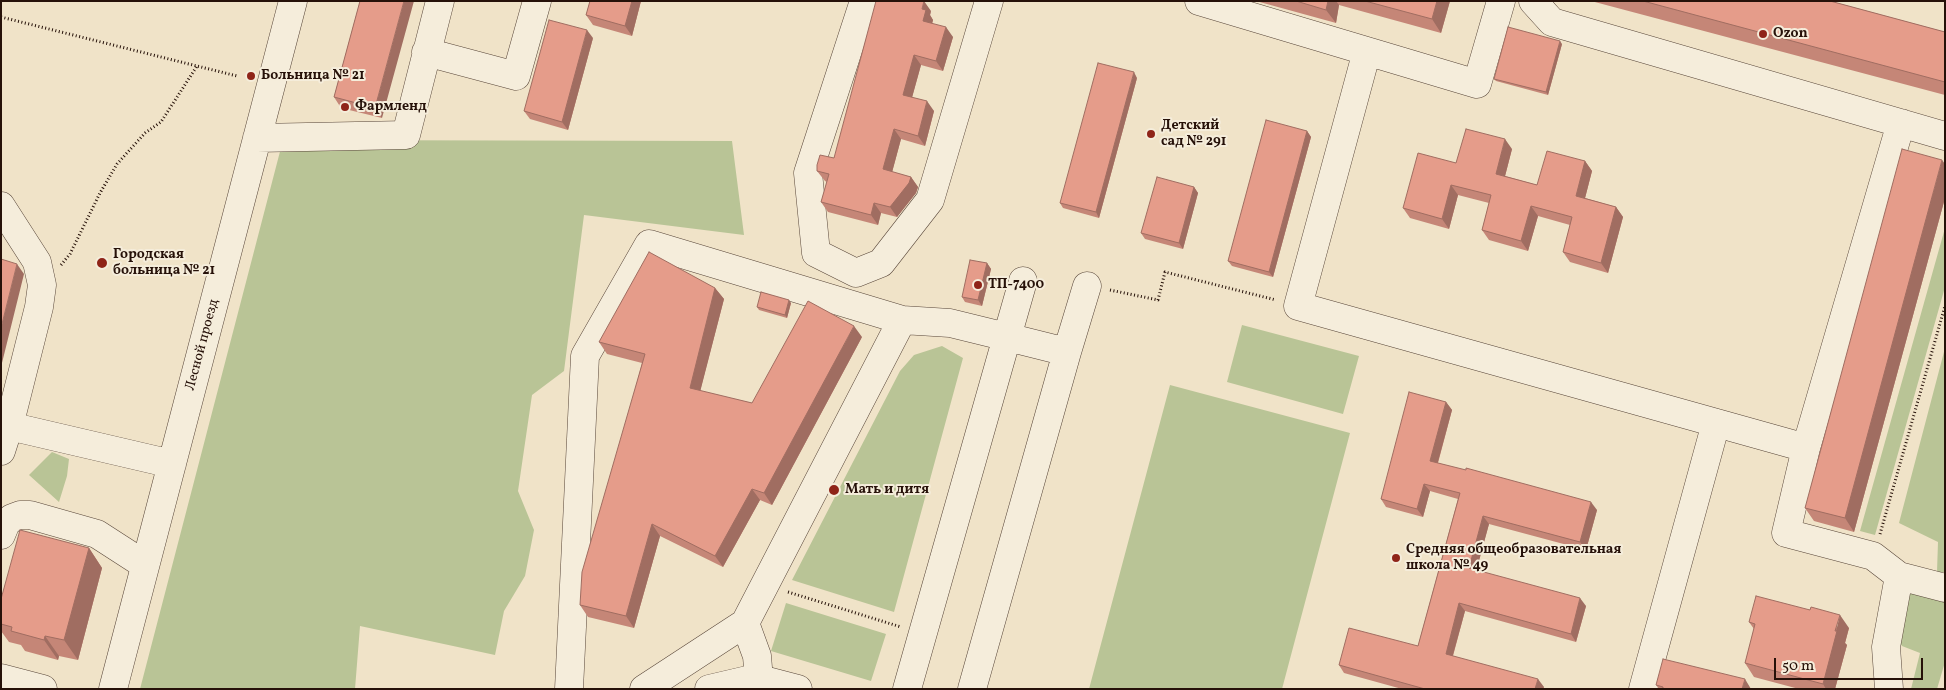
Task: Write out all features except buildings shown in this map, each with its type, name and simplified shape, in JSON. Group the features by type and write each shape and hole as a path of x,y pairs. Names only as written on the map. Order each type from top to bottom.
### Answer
{"street":[{"name":"Лесной проезд","path":"113,689 293,1"},
{"path":"257,138 406,135 440,1"},
{"path":"426,52 516,76 537,1"},
{"path":"864,1 808,173 816,253 856,273 881,263 930,200 989,1"},
{"path":"1199,1 1477,84 1501,1"},
{"path":"1533,1 1552,22 1945,136"},
{"path":"1366,51 1298,306 1806,448"},
{"path":"1900,123 1806,448 1786,533 1873,556 1899,576 1945,588"},
{"path":"1,206 36,262 42,285 39,307 5,439 172,464"},
{"path":"569,689 585,356 649,244 902,320 950,323 1067,352"},
{"path":"907,689 1023,281"},
{"path":"972,689 1087,286"},
{"path":"644,689 746,624 902,320"},
{"path":"1643,689 1716,423"},
{"path":"1,535 6,524 12,518 20,515 30,515 93,532 145,565"},
{"path":"1889,689 1886,647 1899,576"},
{"path":"746,624 757,656 758,668 756,678"},
{"path":"1,678 42,689"},
{"path":"709,689 756,678 798,689"}],"path":[{"path":"1,17 237,76"},
{"path":"42,285 54,275 70,254 100,193 117,164 138,140 161,122 197,66"},
{"path":"1087,286 1158,300 1165,272 1298,306"},
{"path":"1873,556 1945,306"},
{"path":"766,585 923,634"}],"green space":[{"path":"283,140 732,141 744,235 584,215 564,371 532,395 518,491 534,530 525,576 504,611 495,655 360,626 355,689 140,689"},
{"path":"1945,228 1945,287 1875,535 1860,531"},
{"path":"1242,325 1359,356 1343,414 1227,382"},
{"path":"942,346 963,358 894,612 792,580 900,371 914,355"},
{"path":"1945,348 1945,572 1937,572 1938,542 1899,523"},
{"path":"1170,385 1350,433 1282,689 1089,689"},
{"path":"52,452 69,459 67,476 59,502 29,475"},
{"path":"1907,583 1945,595 1945,662 1937,689 1911,689 1920,653 1902,646 1895,636"},
{"path":"786,603 886,634 871,681 771,651"}],"place":[{"name":"Ozon","path":"1763,34"},
{"name":"Больница № 21","path":"251,76"},
{"name":"Фармленд","path":"345,107"},
{"name":"Детский сад № 291","path":"1151,134"},
{"name":"Городская больница № 21","path":"102,263"},
{"name":"ТП-7400","path":"978,285"},
{"name":"Мать и дитя","path":"834,490"},
{"name":"Средняя общеобразовательная школа № 49","path":"1396,558"}]}
